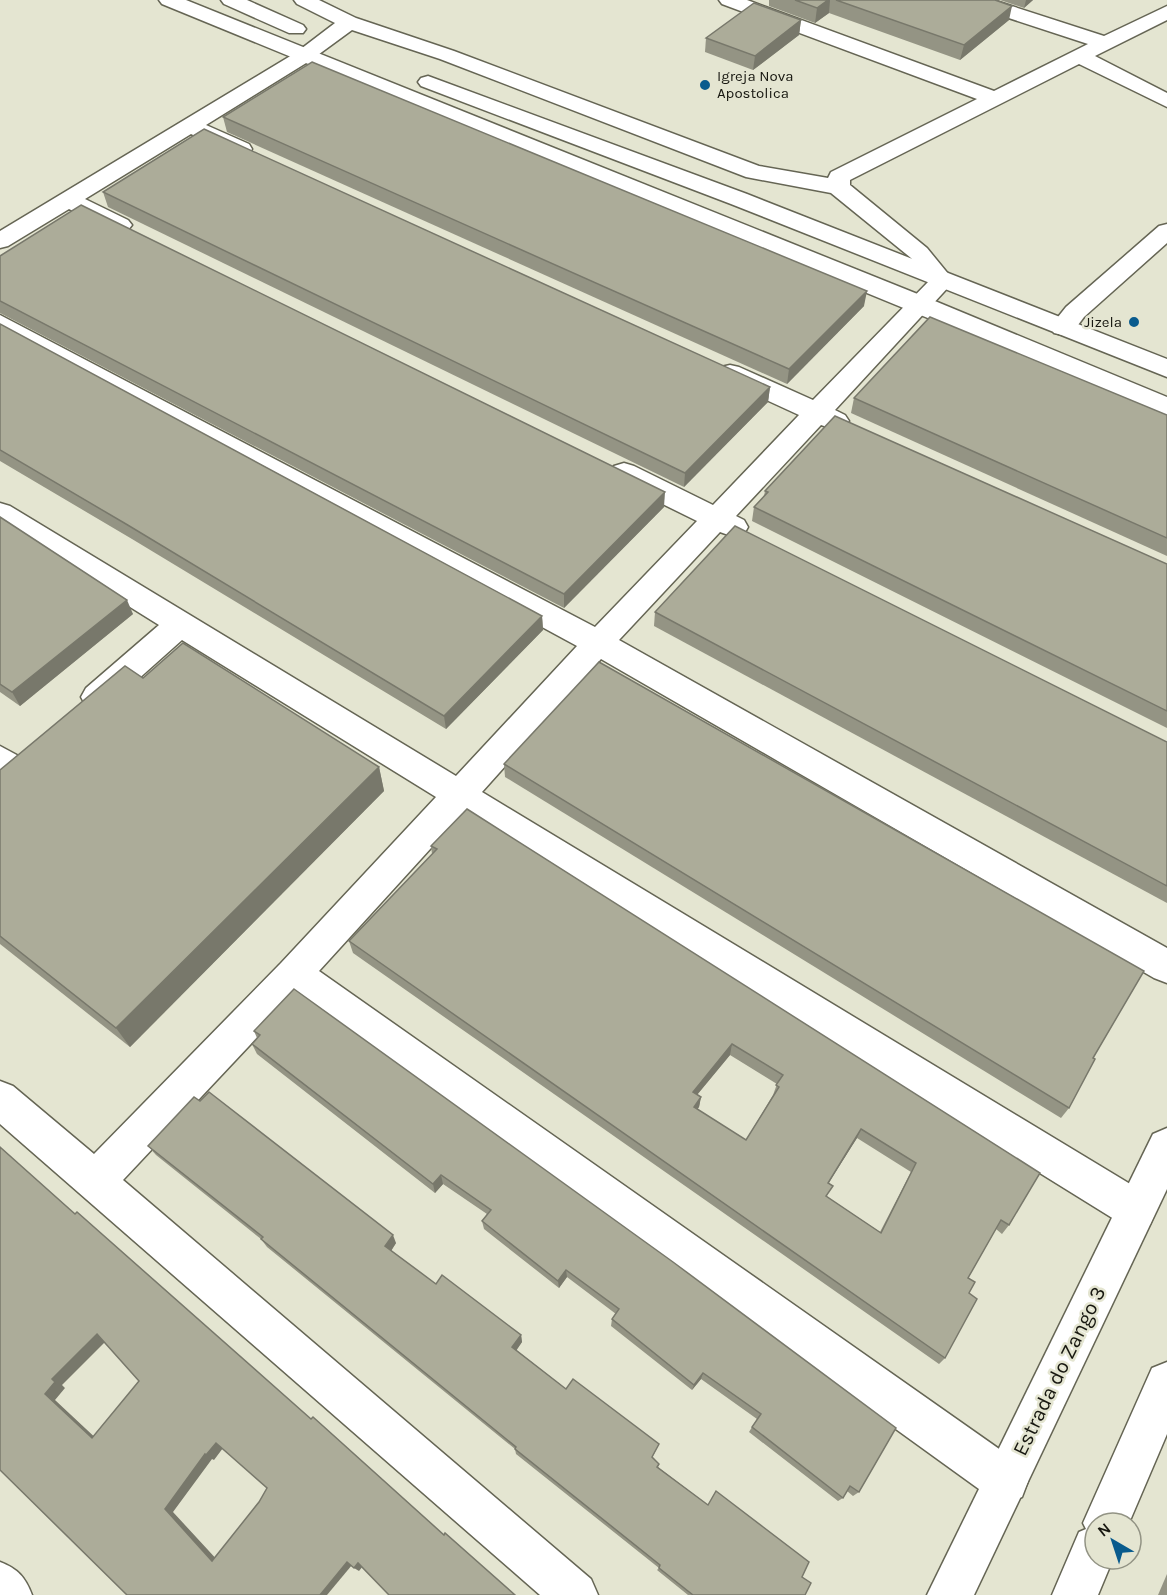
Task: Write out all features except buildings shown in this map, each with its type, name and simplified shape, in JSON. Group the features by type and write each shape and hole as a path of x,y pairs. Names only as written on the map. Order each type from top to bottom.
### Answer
{"street":[{"path":"169,0 921,304 1167,407"},
{"path":"231,0 325,41 739,199 1167,369"},
{"path":"304,0 349,22 447,55 754,172 838,187 919,253 942,280"},
{"path":"729,0 997,99"},
{"path":"973,0 1105,43"},
{"path":"838,187 839,177 1167,12"},
{"path":"0,241 304,56 349,22"},
{"path":"1078,56 1167,101"},
{"path":"191,126 267,161"},
{"path":"68,200 142,236"},
{"path":"1063,327 1075,312 1167,231"},
{"path":"95,1181 294,974 598,643 942,280"},
{"path":"0,323 598,643 1167,967"},
{"path":"710,363 862,433"},
{"path":"599,461 758,539"},
{"path":"0,513 1136,1210"},
{"path":"76,716 181,623"},
{"path":"5,770 41,746"},
{"path":"294,974 1006,1481"},
{"path":"0,1098 574,1595"},
{"name":"Estrada do Zango 3","path":"950,1595 1167,1147"},
{"path":"1111,1511 1167,1383"},
{"path":"1075,1595 1085,1571"},
{"path":"0,1585 9,1595"}],"place":[{"name":"Igreja Nova Apostolica","path":"705,85"},
{"name":"Jizela","path":"1134,322"}]}
